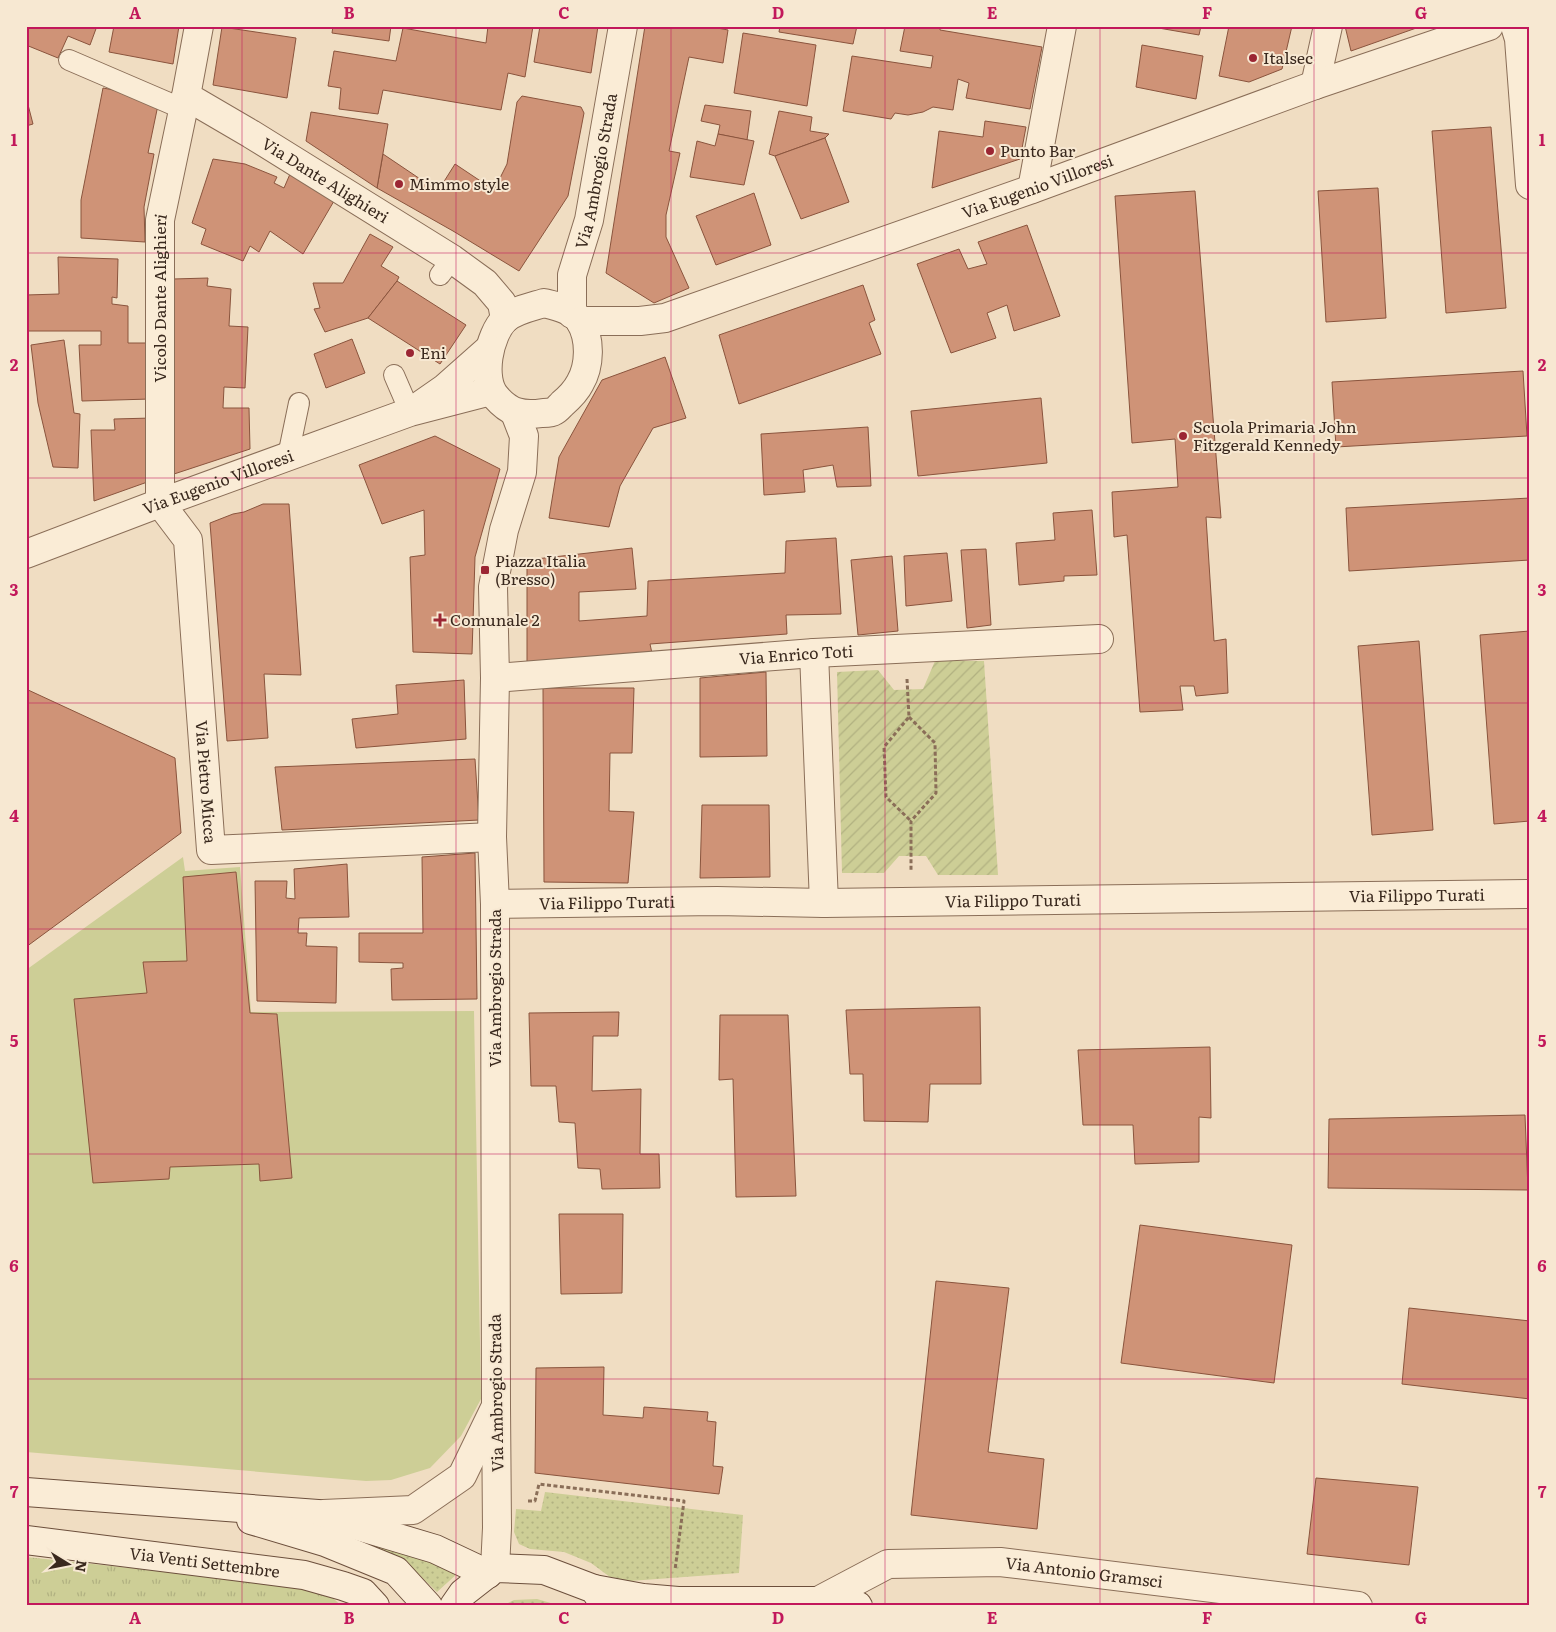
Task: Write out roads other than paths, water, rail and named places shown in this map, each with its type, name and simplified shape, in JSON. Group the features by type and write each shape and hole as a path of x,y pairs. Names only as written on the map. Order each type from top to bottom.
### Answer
{"street":[{"path":"185,102 198,26"},
{"name":"Via Ambrogio Strada","path":"576,317 572,275 589,220 623,26"},
{"path":"1032,189 1062,26"},
{"path":"1315,85 1328,26"},
{"name":"Via Eugenio Villoresi","path":"576,317 640,321 665,318 1032,189 1315,85 1489,26"},
{"path":"1515,26 1519,39 1530,185"},
{"name":"Via Dante Alighieri","path":"185,102 446,267 485,283 502,303 505,319"},
{"name":"Vicolo Dante Alighieri","path":"160,503 160,220 185,102"},
{"path":"544,303 560,306 576,317 589,350 580,383 569,398 554,411 534,414 516,413 502,404 491,391 488,372 489,349 505,319 524,308 544,303"},
{"name":"Via Eugenio Villoresi","path":"410,412 445,388 489,349"},
{"name":"Via Eugenio Villoresi","path":"26,554 410,412 491,391"},
{"name":"Via Ambrogio Strada","path":"491,1571 498,1528 495,904 492,837 495,678 493,587 504,530 522,472 524,436 516,413"},
{"name":"Via Pietro Micca","path":"160,503 188,540 211,850 492,837"},
{"name":"Via Enrico Toti","path":"495,678 814,653 1098,640"},
{"path":"814,653 824,903"},
{"name":"Via Filippo Turati","path":"495,904 717,901 824,903 1530,894"},
{"path":"26,1492 318,1514 413,1510 462,1476 496,1407"},
{"path":"200,1504 325,1542 396,1571 428,1606"},
{"path":"318,1514 435,1549 491,1571"},
{"name":"Via Venti Settembre","path":"26,1540 304,1575 363,1593 375,1606"},
{"name":"Via Antonio Gramsci","path":"818,1602 888,1564 1000,1562 1358,1606"},
{"name":"Via Antonio Gramsci","path":"491,1571 544,1570 600,1597 678,1601 818,1602 858,1606"},
{"path":"454,1606 463,1592 491,1571"}],"lane":[{"path":"69,60 185,102"},
{"path":"394,375 410,412"},
{"path":"288,456 299,403"}],"place":[{"name":"Italsec","path":"1253,58"},
{"name":"Punto Bar","path":"990,151"},
{"name":"Mimmo style","path":"399,184"},
{"name":"Eni","path":"410,353"},
{"name":"Scuola Primaria John Fitzgerald Kennedy","path":"1183,436"},
{"name":"Piazza Italia (Bresso)","path":"485,570"},
{"name":"Comunale 2","path":"440,620"}]}
